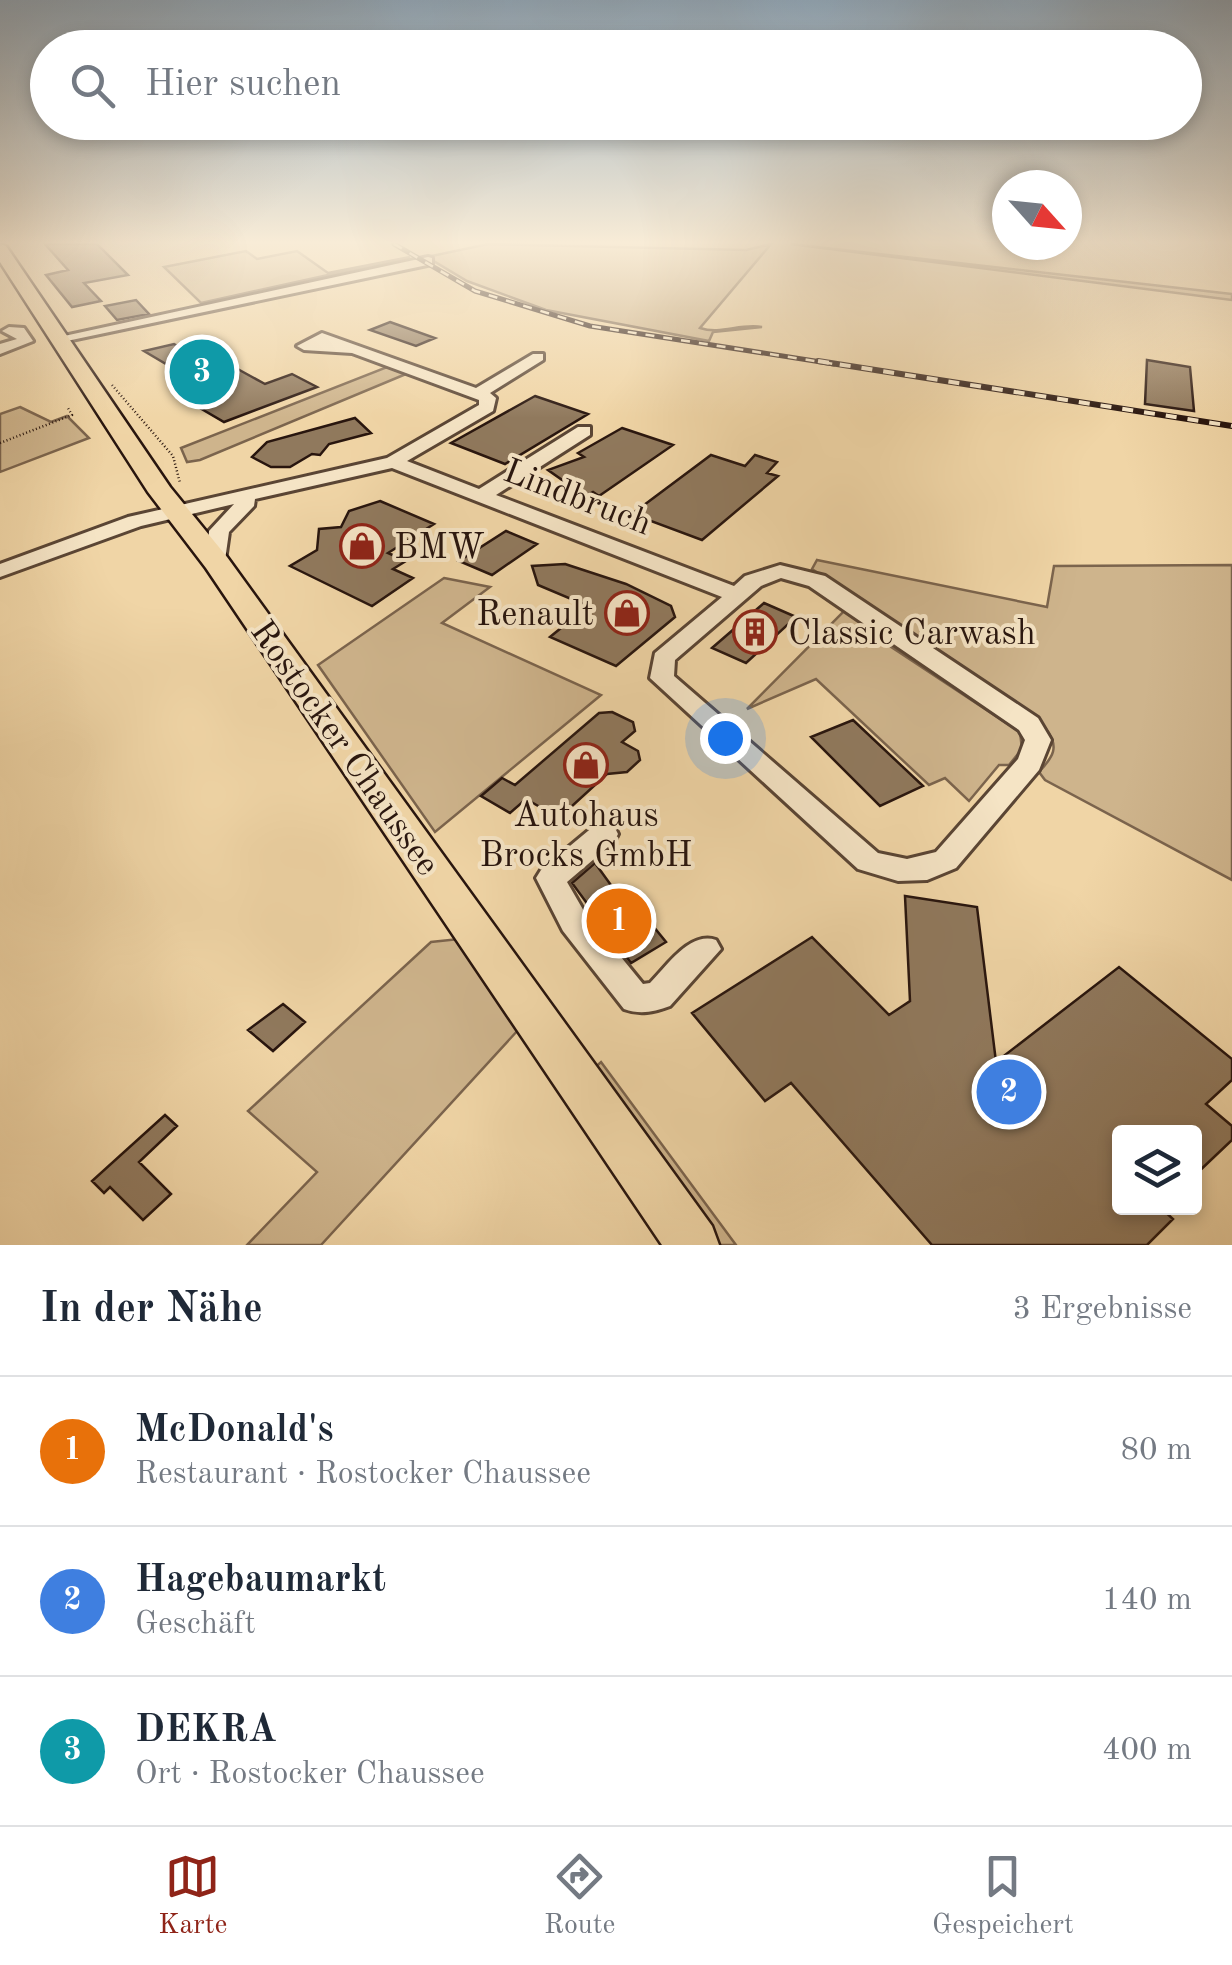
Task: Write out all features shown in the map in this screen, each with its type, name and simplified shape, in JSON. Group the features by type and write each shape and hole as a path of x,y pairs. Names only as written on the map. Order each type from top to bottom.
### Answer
{"main road":[{"name":"Rostocker Chaussee","path":"36,302 693,1245"}],"street":[{"path":"4,329 54,328 196,302"},
{"path":"0,349 26,340 20,331 4,329"},
{"path":"0,571 75,541 181,507 393,462 487,407 488,398 322,337"},
{"path":"476,394 538,358"},
{"path":"481,496 584,431"},
{"name":"Lindbruch","path":"393,462 736,595"},
{"path":"0,581 181,507 246,502 296,485"},
{"path":"217,563 219,531 246,502"},
{"path":"780,571 817,581 1029,724 1038,740 1036,754 946,860 918,871 899,871 868,862 662,678 663,658 736,595 764,575 780,571"},
{"path":"604,834 552,878 552,890 601,960 636,999 648,1000 658,996 705,949"}],"path":[{"path":"108,383 173,456 181,507"},
{"path":"0,443 72,416 68,408"}],"shaded area":[{"path":"524,302 722,302 700,328 762,327 713,332 709,341 546,310"},
{"path":"387,367 406,374 187,462 181,448"},
{"path":"20,407 51,422 67,416 89,438 0,472 0,414"},
{"path":"817,560 1047,607 1054,566 1232,565 1232,880 1045,780 1039,772 1054,747 1046,729 812,569"},
{"path":"444,578 490,587 442,623 601,695 435,832 318,665"},
{"path":"845,610 866,624 867,631 1020,732 1022,749 1009,765 999,765 969,801 945,778 929,785 816,679 747,709"},
{"path":"459,939 519,1029 321,1245 247,1245 317,1172 248,1111 431,942"},
{"path":"601,1062 736,1245 713,1245 590,1072"}],"building":[{"path":"68,302 96,302 72,307"},
{"path":"138,302 149,314 117,320 105,306"},
{"path":"390,322 435,338 416,346 370,330"},
{"path":"174,344 221,371 234,367 265,384 292,374 317,387 224,422 200,408 225,399 144,351"},
{"path":"1147,360 1190,367 1194,411 1145,404"},
{"path":"535,396 588,414 505,464 451,443"},
{"path":"355,418 371,433 329,444 320,455 312,454 290,467 271,467 252,457 267,442"},
{"path":"622,428 673,445 599,496 593,492 585,496 548,470 584,457 578,453"},
{"path":"711,455 745,466 755,455 777,462 767,473 778,476 702,540 632,514"},
{"name":"BMW","path":"380,501 434,524 388,553 406,561 393,569 413,578 372,606 290,566 317,550 319,529 341,527 349,511"},
{"path":"506,531 537,544 492,575 459,561"},
{"name":"Renault","path":"565,564 626,584 671,606 675,617 616,666 550,637 588,606 538,585 532,566"},
{"name":"Classic Carwash","path":"764,603 796,617 746,663 712,648"},
{"name":"Autohaus Brocks GmbH","path":"612,712 633,722 635,731 622,742 638,751 640,760 627,772 607,774 559,818 526,799 510,813 481,796 502,778 515,785 599,713"},
{"path":"853,720 923,786 880,806 811,737"},
{"path":"595,863 626,906 636,905 666,942 631,963 572,883"},
{"path":"905,896 977,907 996,1062 1119,967 1232,1059 1232,1080 1206,1104 1232,1126 1232,1140 1202,1168 1202,1125 1112,1125 1112,1215 1169,1215 1173,1219 1147,1245 932,1245 791,1083 765,1101 692,1013 812,937 889,1015 910,1001"},
{"path":"283,1004 305,1022 273,1051 248,1030"},
{"path":"165,1115 177,1126 139,1162 171,1194 143,1220 110,1187 104,1193 92,1181"}],"railway":[{"path":"511,302 590,326 834,364"},
{"path":"818,361 1232,426"}],"place":[{"name":"DEKRA","path":"202,372"},
{"name":"BMW","path":"362,546"},
{"name":"Renault","path":"627,613"},
{"name":"Classic Carwash","path":"755,632"},
{"name":"Autohaus Brocks GmbH","path":"586,765"},
{"name":"McDonald's","path":"619,921"},
{"name":"Hagebaumarkt","path":"1009,1092"}]}
